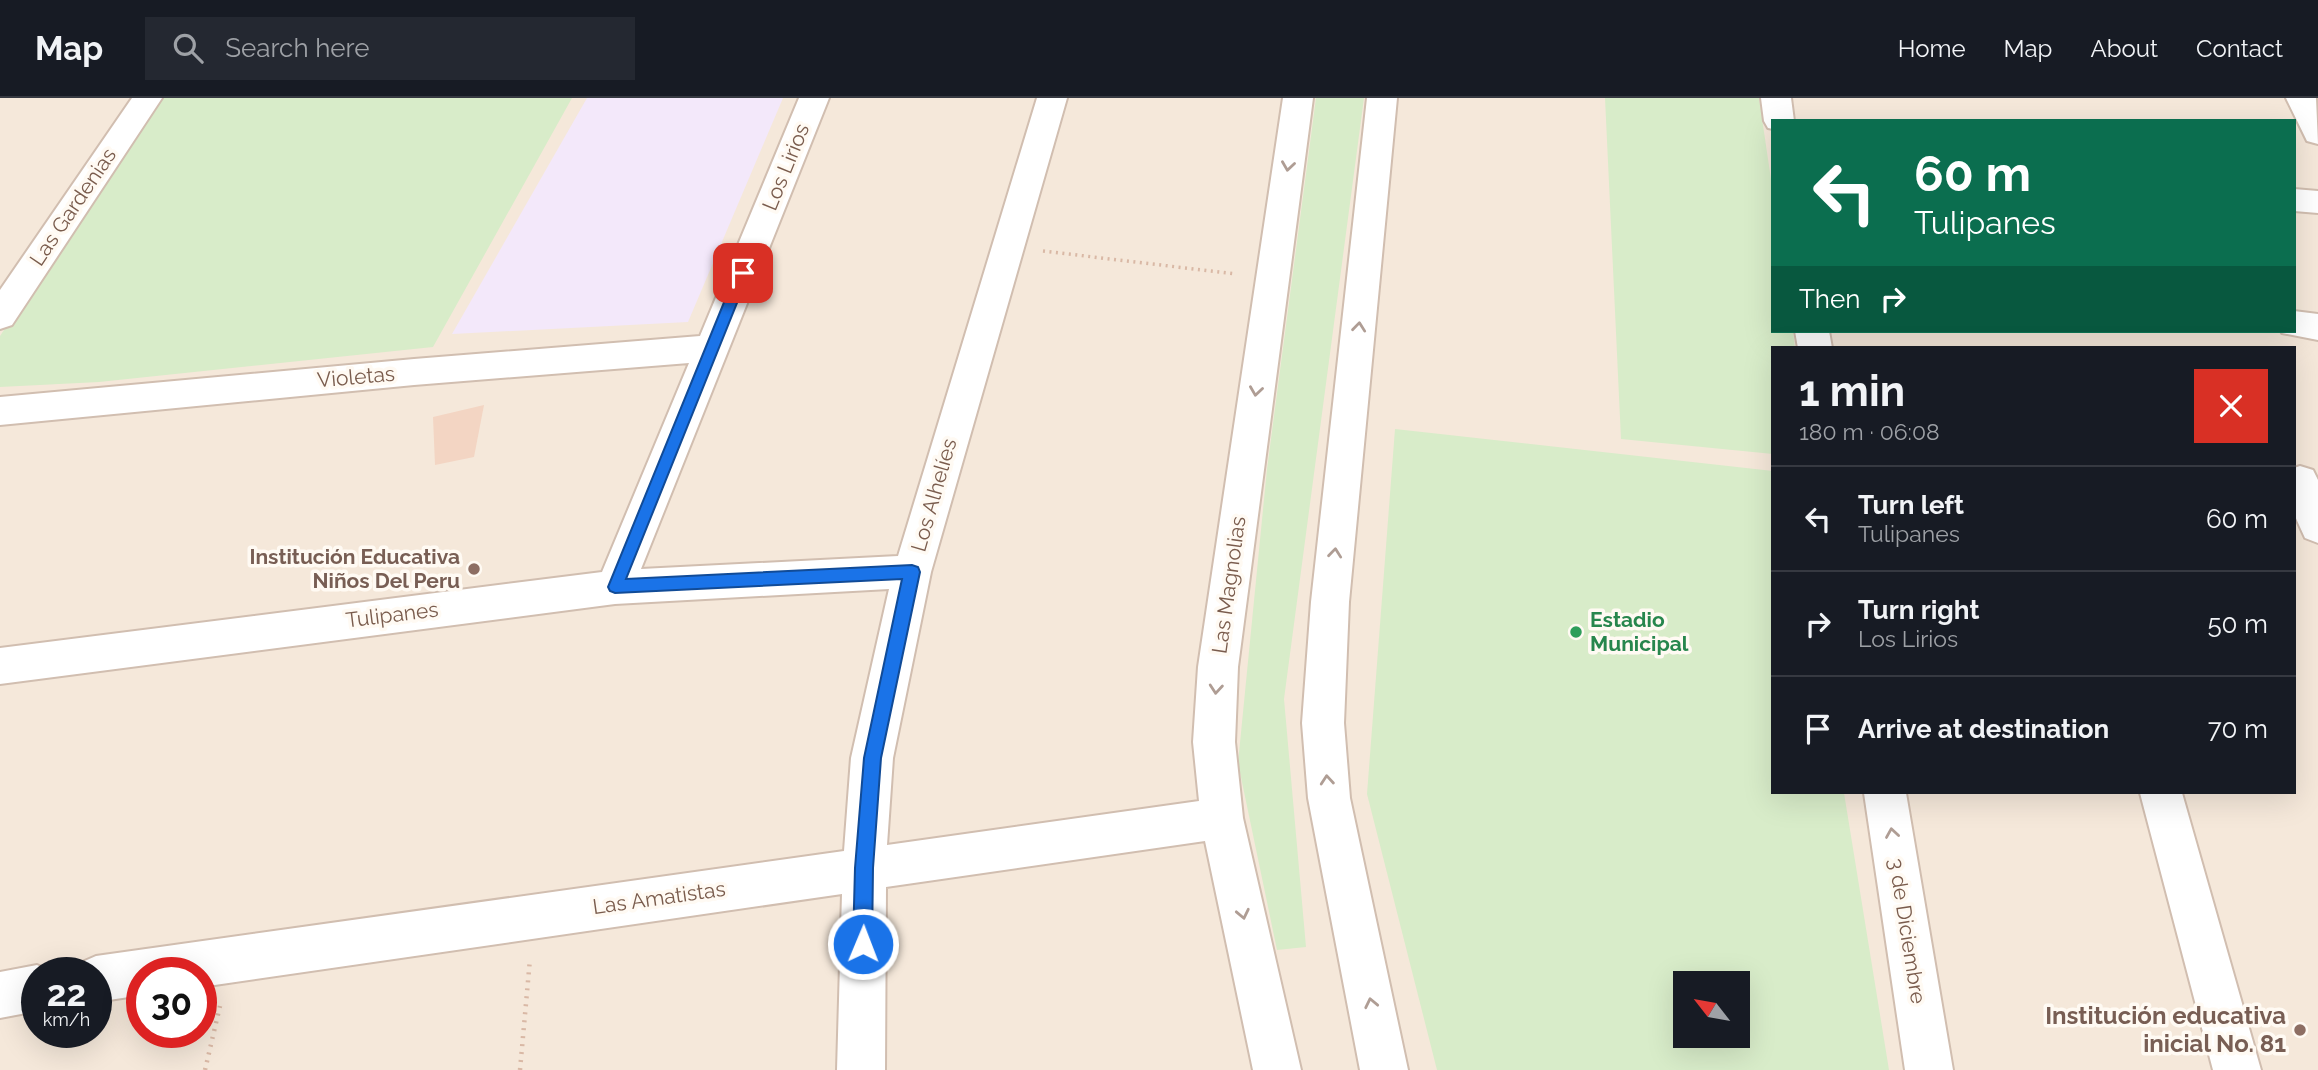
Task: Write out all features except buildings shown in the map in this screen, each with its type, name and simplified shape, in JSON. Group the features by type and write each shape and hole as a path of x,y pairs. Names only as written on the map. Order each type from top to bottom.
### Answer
{"street":[{"name":"Las Gardenias","path":"0,316 147,98"},
{"name":"Los Lirios","path":"615,587 814,98"},
{"name":"Los Alhelíes","path":"861,1070 864,868 872,758 912,572 1052,98"},
{"name":"Las Magnolias","path":"1277,1070 1222,818 1214,742 1218,667 1298,98"},
{"path":"1382,98 1330,602 1323,723 1329,798 1384,1070"},
{"path":"1776,98 1779,119"},
{"path":"2301,98 2318,134"},
{"path":"2296,200 2318,202"},
{"path":"2296,324 2318,327"},
{"name":"Violetas","path":"0,411 401,373 712,348"},
{"path":"2304,482 2318,527"},
{"name":"Tulipanes","path":"0,666 615,587 912,572"},
{"name":"3 de Diciembre","path":"1885,794 1929,1070"},
{"path":"2161,794 2236,1070"},
{"name":"Las Amatistas","path":"112,977 1222,818"},
{"path":"0,995 21,991"}],"path":[{"path":"1008,247 1272,278"},
{"path":"520,1070 534,915"},
{"path":"205,1070 230,959"}],"shaded area":[{"path":"0,98 2318,98 2318,1070 0,1070"},
{"path":"587,98 783,98 688,322 452,334"}],"green space":[{"path":"158,98 572,98 433,347 99,382 0,387 0,336"},
{"path":"1316,98 1364,98 1284,699 1306,947 1277,950 1238,763 1267,469"},
{"path":"1605,98 1759,98 1771,179 1771,333 1793,333 1795,346 1771,346 1771,454 1621,439"},
{"name":"Estadio Municipal","path":"1395,429 1771,471 1771,794 1844,794 1889,1070 1437,1070 1367,794"}],"place":[{"name":"Institución Educativa Niños Del Peru","path":"474,569"},
{"name":"Estadio Municipal","path":"1576,632"},
{"name":"Institución educativa inicial No. 81","path":"2300,1030"}],"route":[{"path":"743,273 615,587 912,572 872,758 864,868 863,944"}]}
